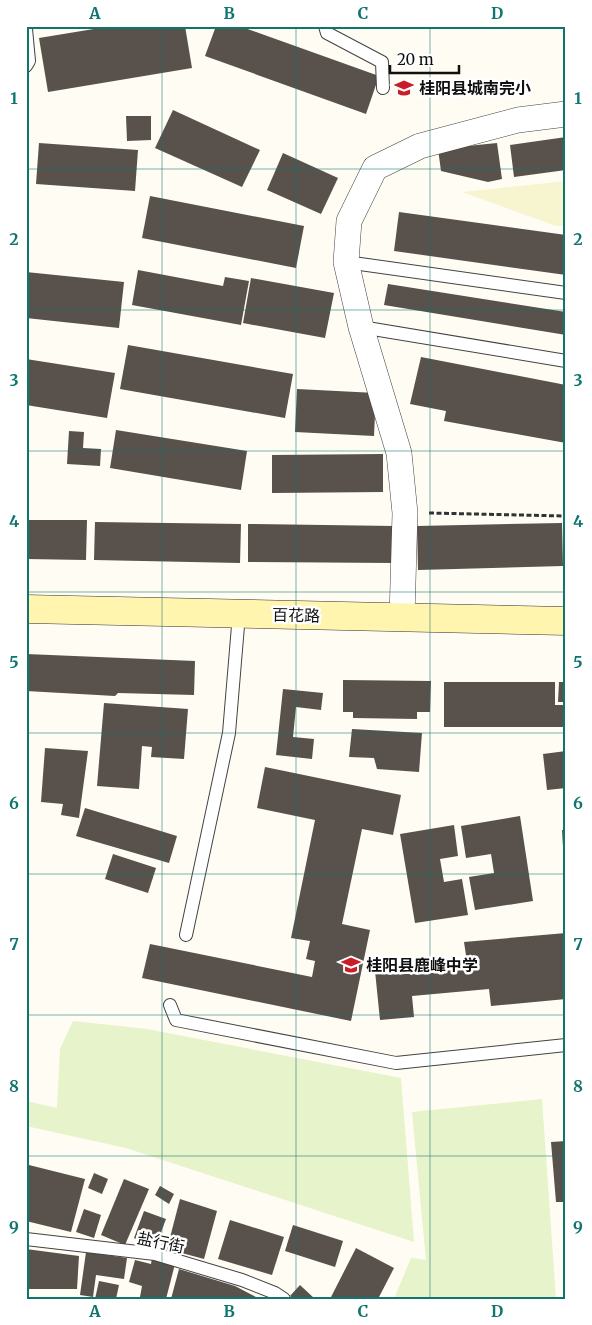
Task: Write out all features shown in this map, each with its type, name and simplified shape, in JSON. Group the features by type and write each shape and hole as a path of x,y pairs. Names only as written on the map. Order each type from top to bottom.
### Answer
{"main road":[{"name":"百花路","path":"26,609 566,621"}],"street":[{"path":"402,617 405,513 399,453 361,327 346,262 349,220 375,168 420,146 518,120 566,114"}],"lane":[{"path":"26,66 29,61 26,28 32,26"},
{"path":"325,26 327,34 382,62 384,88"},
{"path":"346,262 566,294"},
{"path":"361,327 566,361"},
{"path":"186,935 228,733 239,614"},
{"path":"170,1005 176,1020 396,1063 566,1045"},
{"name":"盐行街","path":"26,1239 155,1254 242,1280 276,1293 284,1299"}],"path":[{"path":"405,513 566,516"}],"shaded area":[{"path":"566,181 566,226 556,226 462,192"}],"green space":[{"path":"73,1021 147,1029 401,1078 414,1242 126,1148 26,1126 26,1101 57,1108 60,1049"},
{"path":"542,1099 556,1299 394,1299 411,1258 426,1260 412,1112"}],"building":[{"path":"112,26 185,26 192,68 48,92 39,38"},
{"path":"216,26 239,26 379,76 366,114 205,56"},
{"path":"173,110 260,150 242,187 155,148"},
{"path":"126,116 151,116 151,140 127,141"},
{"path":"566,137 566,170 514,177 510,145"},
{"path":"39,143 138,150 135,191 36,184"},
{"path":"497,143 502,179 488,182 441,171 438,149"},
{"path":"283,153 338,178 321,214 267,190"},
{"path":"150,196 304,226 296,268 142,238"},
{"path":"399,212 566,235 566,275 394,251"},
{"path":"138,270 223,286 225,277 249,281 241,325 132,305"},
{"path":"26,272 124,282 119,328 26,318"},
{"path":"251,278 334,293 325,338 243,323"},
{"path":"388,284 566,312 566,335 384,305"},
{"path":"128,345 293,374 285,418 120,389"},
{"path":"421,357 566,385 566,443 444,421 446,411 410,404"},
{"path":"26,359 115,373 107,418 26,405"},
{"path":"297,389 376,393 374,436 295,432"},
{"path":"116,430 247,451 241,490 110,468"},
{"path":"69,431 84,432 83,448 101,449 100,466 67,464"},
{"path":"383,454 383,492 272,493 272,455"},
{"path":"26,520 87,520 86,560 26,559"},
{"path":"95,522 241,524 240,563 94,560"},
{"path":"562,523 563,566 418,570 417,526"},
{"path":"248,524 394,526 394,563 248,562"},
{"path":"26,654 195,661 194,695 118,693 115,696 26,691"},
{"path":"343,680 431,681 430,712 417,712 417,719 353,718 353,712 343,712"},
{"path":"444,682 555,682 555,705 564,705 564,727 444,727"},
{"path":"559,682 566,682 566,702 558,702"},
{"path":"283,689 323,693 321,710 296,707 293,737 314,739 312,759 276,755"},
{"path":"104,703 188,709 184,759 151,757 152,747 142,746 139,789 97,786"},
{"path":"352,729 422,733 419,772 377,769 374,758 349,757"},
{"path":"45,748 88,751 79,818 61,815 63,804 41,802"},
{"path":"566,751 566,788 547,790 543,754"},
{"path":"265,767 401,795 393,835 362,829 342,924 370,930 351,1021 142,978 150,944 312,977 315,961 306,959 310,941 291,938 315,820 257,808"},
{"path":"85,808 177,836 169,863 76,836"},
{"path":"520,816 533,901 475,910 469,877 494,873 491,854 466,858 461,826"},
{"path":"454,825 458,856 440,859 444,882 462,879 468,915 415,923 400,834"},
{"path":"562,830 566,830 566,865 564,865"},
{"path":"113,854 156,868 148,893 105,879"},
{"path":"566,933 566,999 491,1006 489,989 412,996 414,1017 380,1020 375,971 467,962 464,942"},
{"path":"566,1141 566,1202 556,1202 551,1142"},
{"path":"29,1165 85,1179 71,1232 26,1221 26,1174"},
{"path":"94,1173 108,1179 102,1194 88,1188"},
{"path":"124,1179 149,1189 125,1245 101,1235"},
{"path":"160,1186 174,1194 169,1204 155,1195"},
{"path":"180,1199 217,1211 204,1259 167,1249"},
{"path":"84,1209 101,1215 94,1238 76,1232"},
{"path":"144,1211 166,1219 156,1246 134,1238"},
{"path":"230,1220 284,1237 272,1275 218,1259"},
{"path":"293,1225 343,1241 335,1267 285,1251"},
{"path":"356,1248 394,1268 378,1299 330,1299"},
{"path":"26,1249 79,1256 77,1289 26,1289"},
{"path":"86,1252 127,1258 124,1279 96,1275 93,1297 80,1295"},
{"path":"152,1258 175,1264 166,1299 140,1297 142,1286 129,1282 135,1260 151,1264"},
{"path":"179,1269 235,1286 260,1299 171,1299"},
{"path":"99,1281 119,1285 116,1299 95,1299"},
{"path":"300,1285 315,1299 294,1299 290,1296"}],"place":[{"name":"桂阳县城南完小","path":"404,88"},
{"name":"桂阳县鹿峰中学","path":"351,965"}]}
